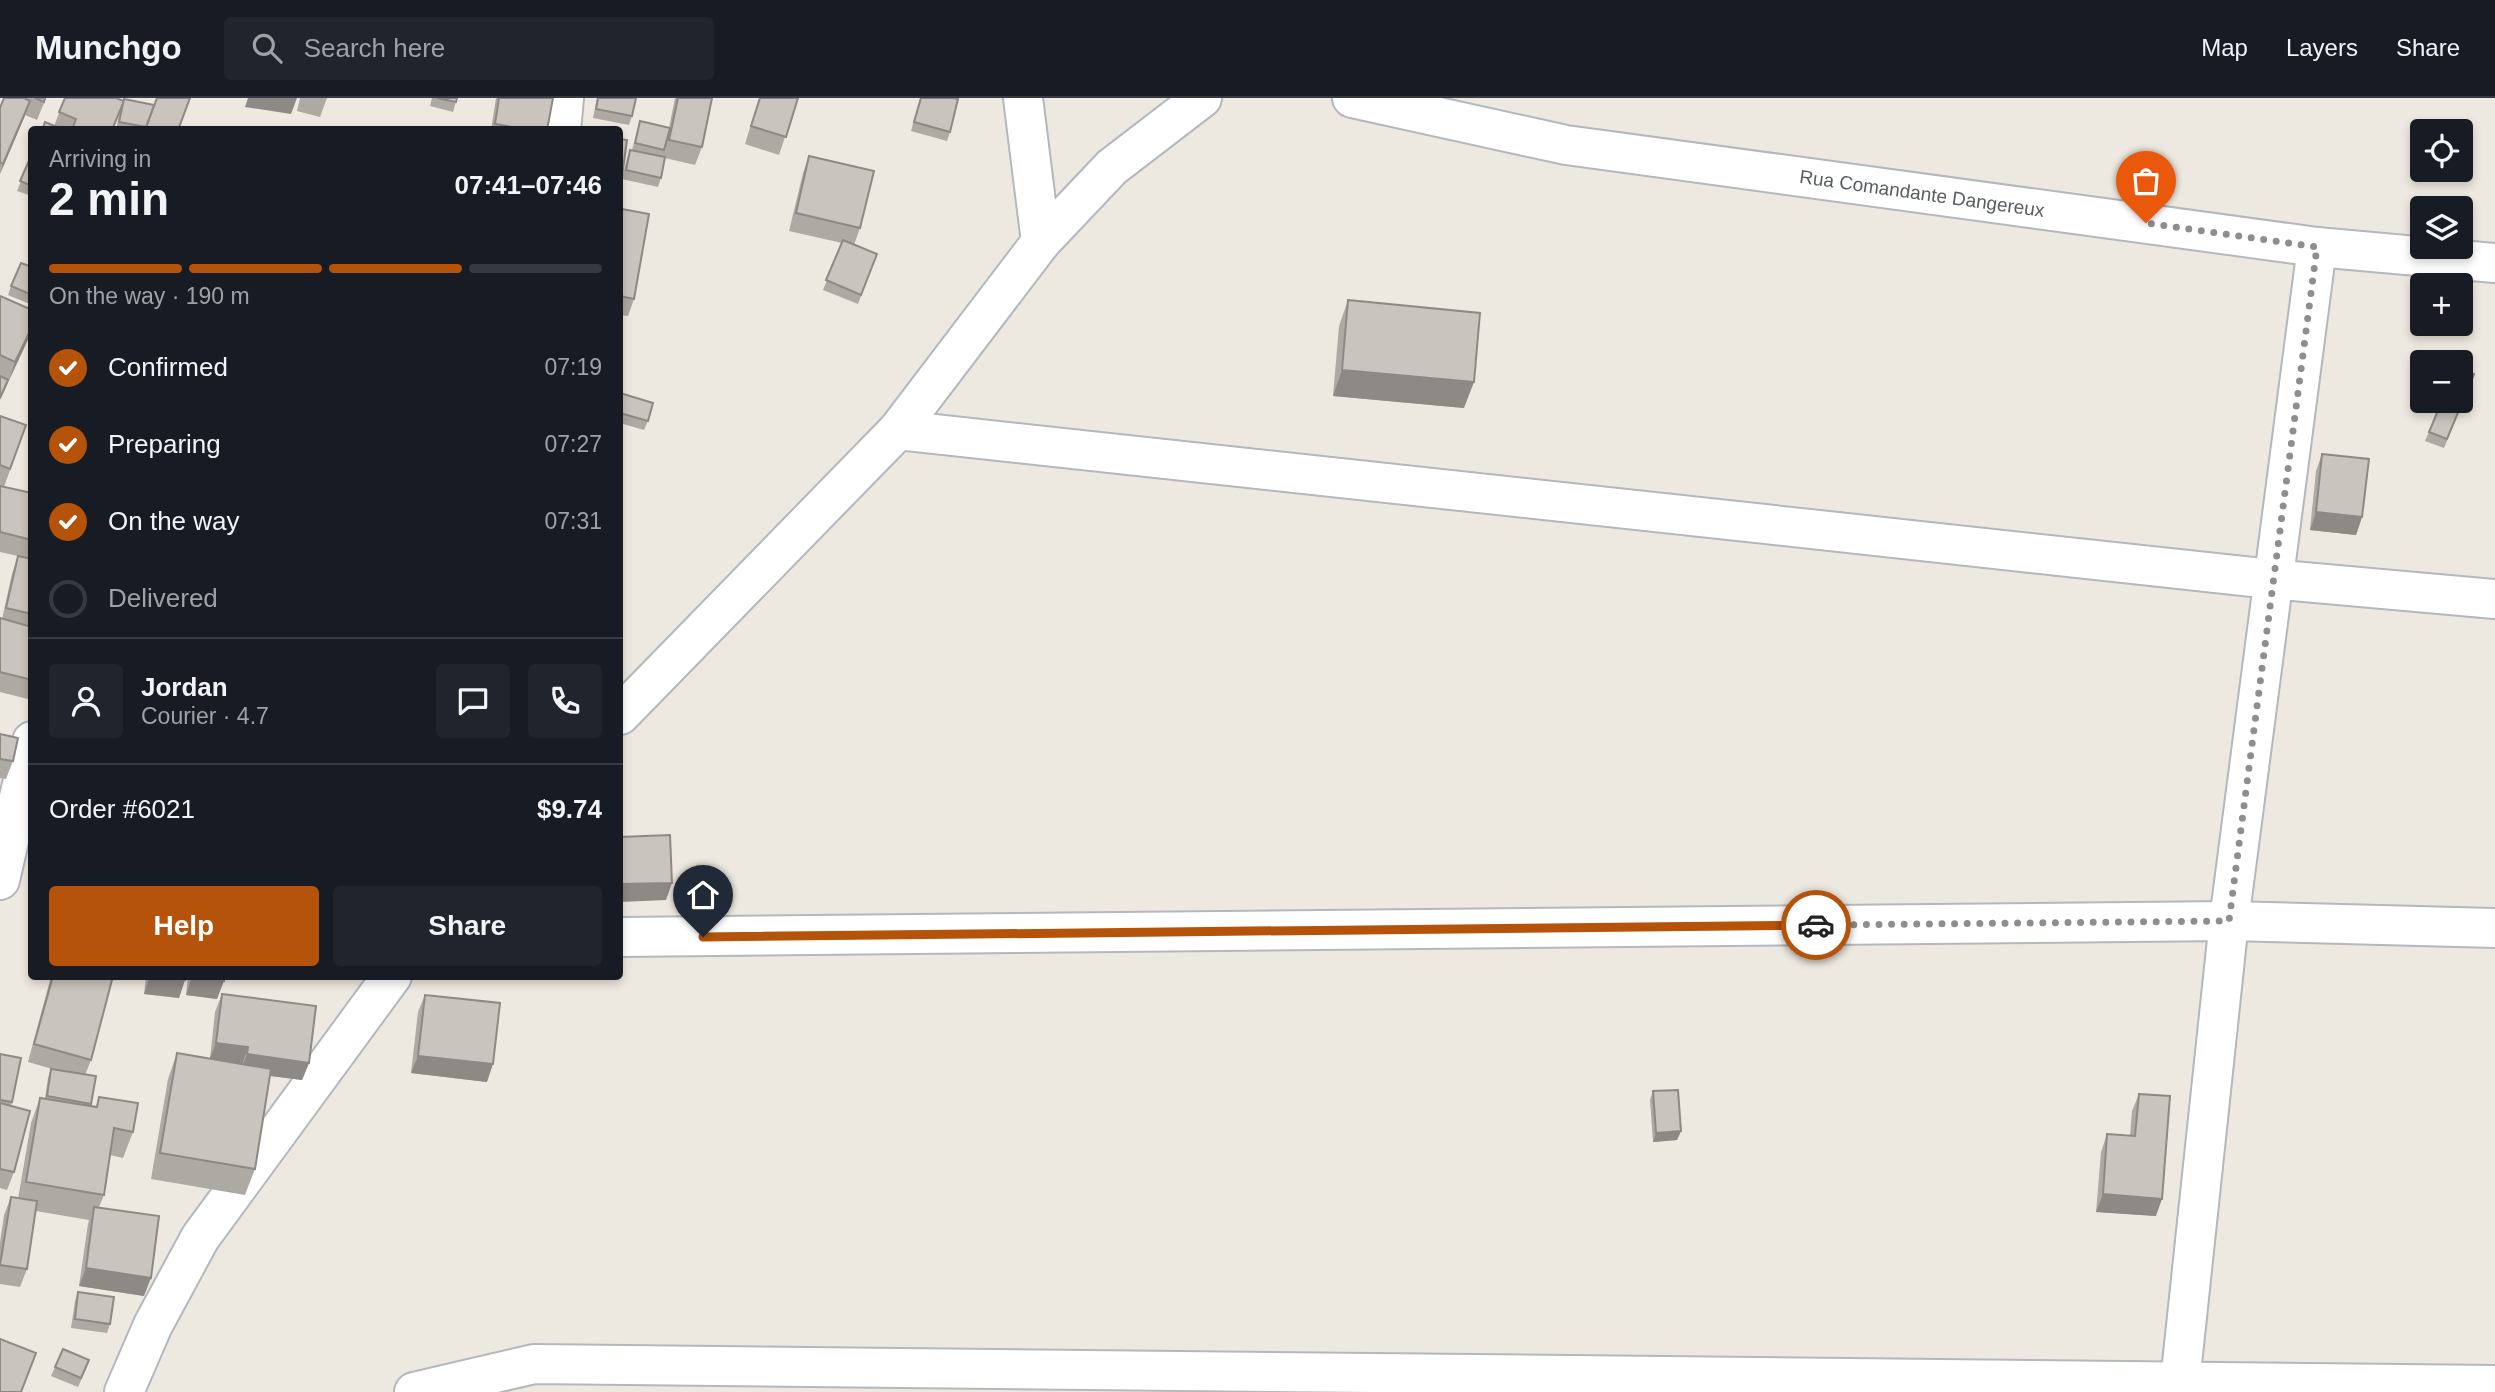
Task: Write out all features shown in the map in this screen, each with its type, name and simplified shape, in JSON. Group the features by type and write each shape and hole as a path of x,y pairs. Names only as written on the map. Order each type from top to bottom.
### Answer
{"street":[{"path":"561,126 564,98"},
{"path":"1023,98 1041,242"},
{"path":"623,712 898,430 1041,242 1112,167 1202,98"},
{"name":"Rua Comandante Dangereux","path":"1352,98 1566,145 2317,247 2495,264"},
{"path":"2180,1387 2229,921 2271,579 2317,247"},
{"path":"898,430 2271,579 2495,599"},
{"path":"0,880 28,757"},
{"path":"623,937 2229,921 2495,928"},
{"path":"124,1392 153,1325 201,1238 390,980"},
{"path":"414,1392 534,1364 2180,1387 2495,1385"}],"building":[{"path":"4,98 24,98 30,101 3,164 0,162 0,108"},
{"path":"65,98 116,98 124,101 114,126 73,126 76,119 59,112"},
{"path":"157,98 190,98 180,126 146,126"},
{"path":"437,98 457,98 456,102"},
{"path":"499,98 553,98 548,126 495,124"},
{"path":"598,98 636,98 632,116 596,109"},
{"path":"678,98 712,98 702,147 669,140"},
{"path":"760,98 798,98 786,137 751,126"},
{"path":"921,98 958,99 950,132 914,122"},
{"path":"124,99 154,105 146,126 119,122"},
{"path":"640,121 670,128 664,150 635,143"},
{"path":"623,139 627,140 623,169"},
{"path":"630,150 665,157 661,178 626,170"},
{"path":"809,156 874,171 860,228 796,213"},
{"path":"28,163 28,184 20,181"},
{"path":"623,209 649,214 634,299 623,297"},
{"path":"843,240 877,254 861,295 826,280"},
{"path":"21,263 28,266 28,293 11,286"},
{"path":"0,296 28,308 28,335 15,362 0,355"},
{"path":"1348,300 1480,313 1474,382 1342,370"},
{"path":"0,376 8,380 0,398"},
{"path":"623,394 653,403 648,421 623,414"},
{"path":"2437,413 2458,413 2447,439 2429,432"},
{"path":"0,416 26,425 10,469 0,465"},
{"path":"2322,454 2369,459 2362,517 2316,512"},
{"path":"0,486 28,492 28,539 0,532"},
{"path":"18,556 28,558 28,613 6,608"},
{"path":"0,618 28,626 28,679 0,672"},
{"path":"0,734 18,738 13,761 0,759"},
{"path":"670,835 672,883 623,884 623,837"},
{"path":"52,980 112,980 91,1060 34,1044"},
{"path":"222,994 316,1006 309,1063 247,1054 248,1047 216,1043"},
{"path":"425,995 500,1003 493,1064 418,1056"},
{"path":"177,1053 271,1069 255,1169 160,1153"},
{"path":"0,1054 21,1058 12,1102 0,1100"},
{"path":"51,1069 96,1076 91,1104 47,1096"},
{"path":"1678,1090 1681,1131 1656,1133 1653,1091"},
{"path":"2139,1094 2170,1096 2162,1199 2103,1194 2107,1134 2135,1136"},
{"path":"99,1097 138,1103 133,1132 114,1128 104,1195 26,1182 40,1098 97,1107"},
{"path":"0,1103 30,1111 14,1172 0,1169"},
{"path":"11,1197 37,1201 27,1269 0,1265"},
{"path":"94,1207 159,1216 151,1278 86,1268"},
{"path":"78,1292 114,1297 110,1324 75,1319"},
{"path":"0,1339 36,1353 21,1392 0,1392"},
{"path":"63,1349 89,1360 81,1378 55,1367"}],"way so far":[{"path":"1816,925 2229,921 2271,579 2317,247 2146,223"}],"route":[{"path":"703,937 1816,925"}]}
